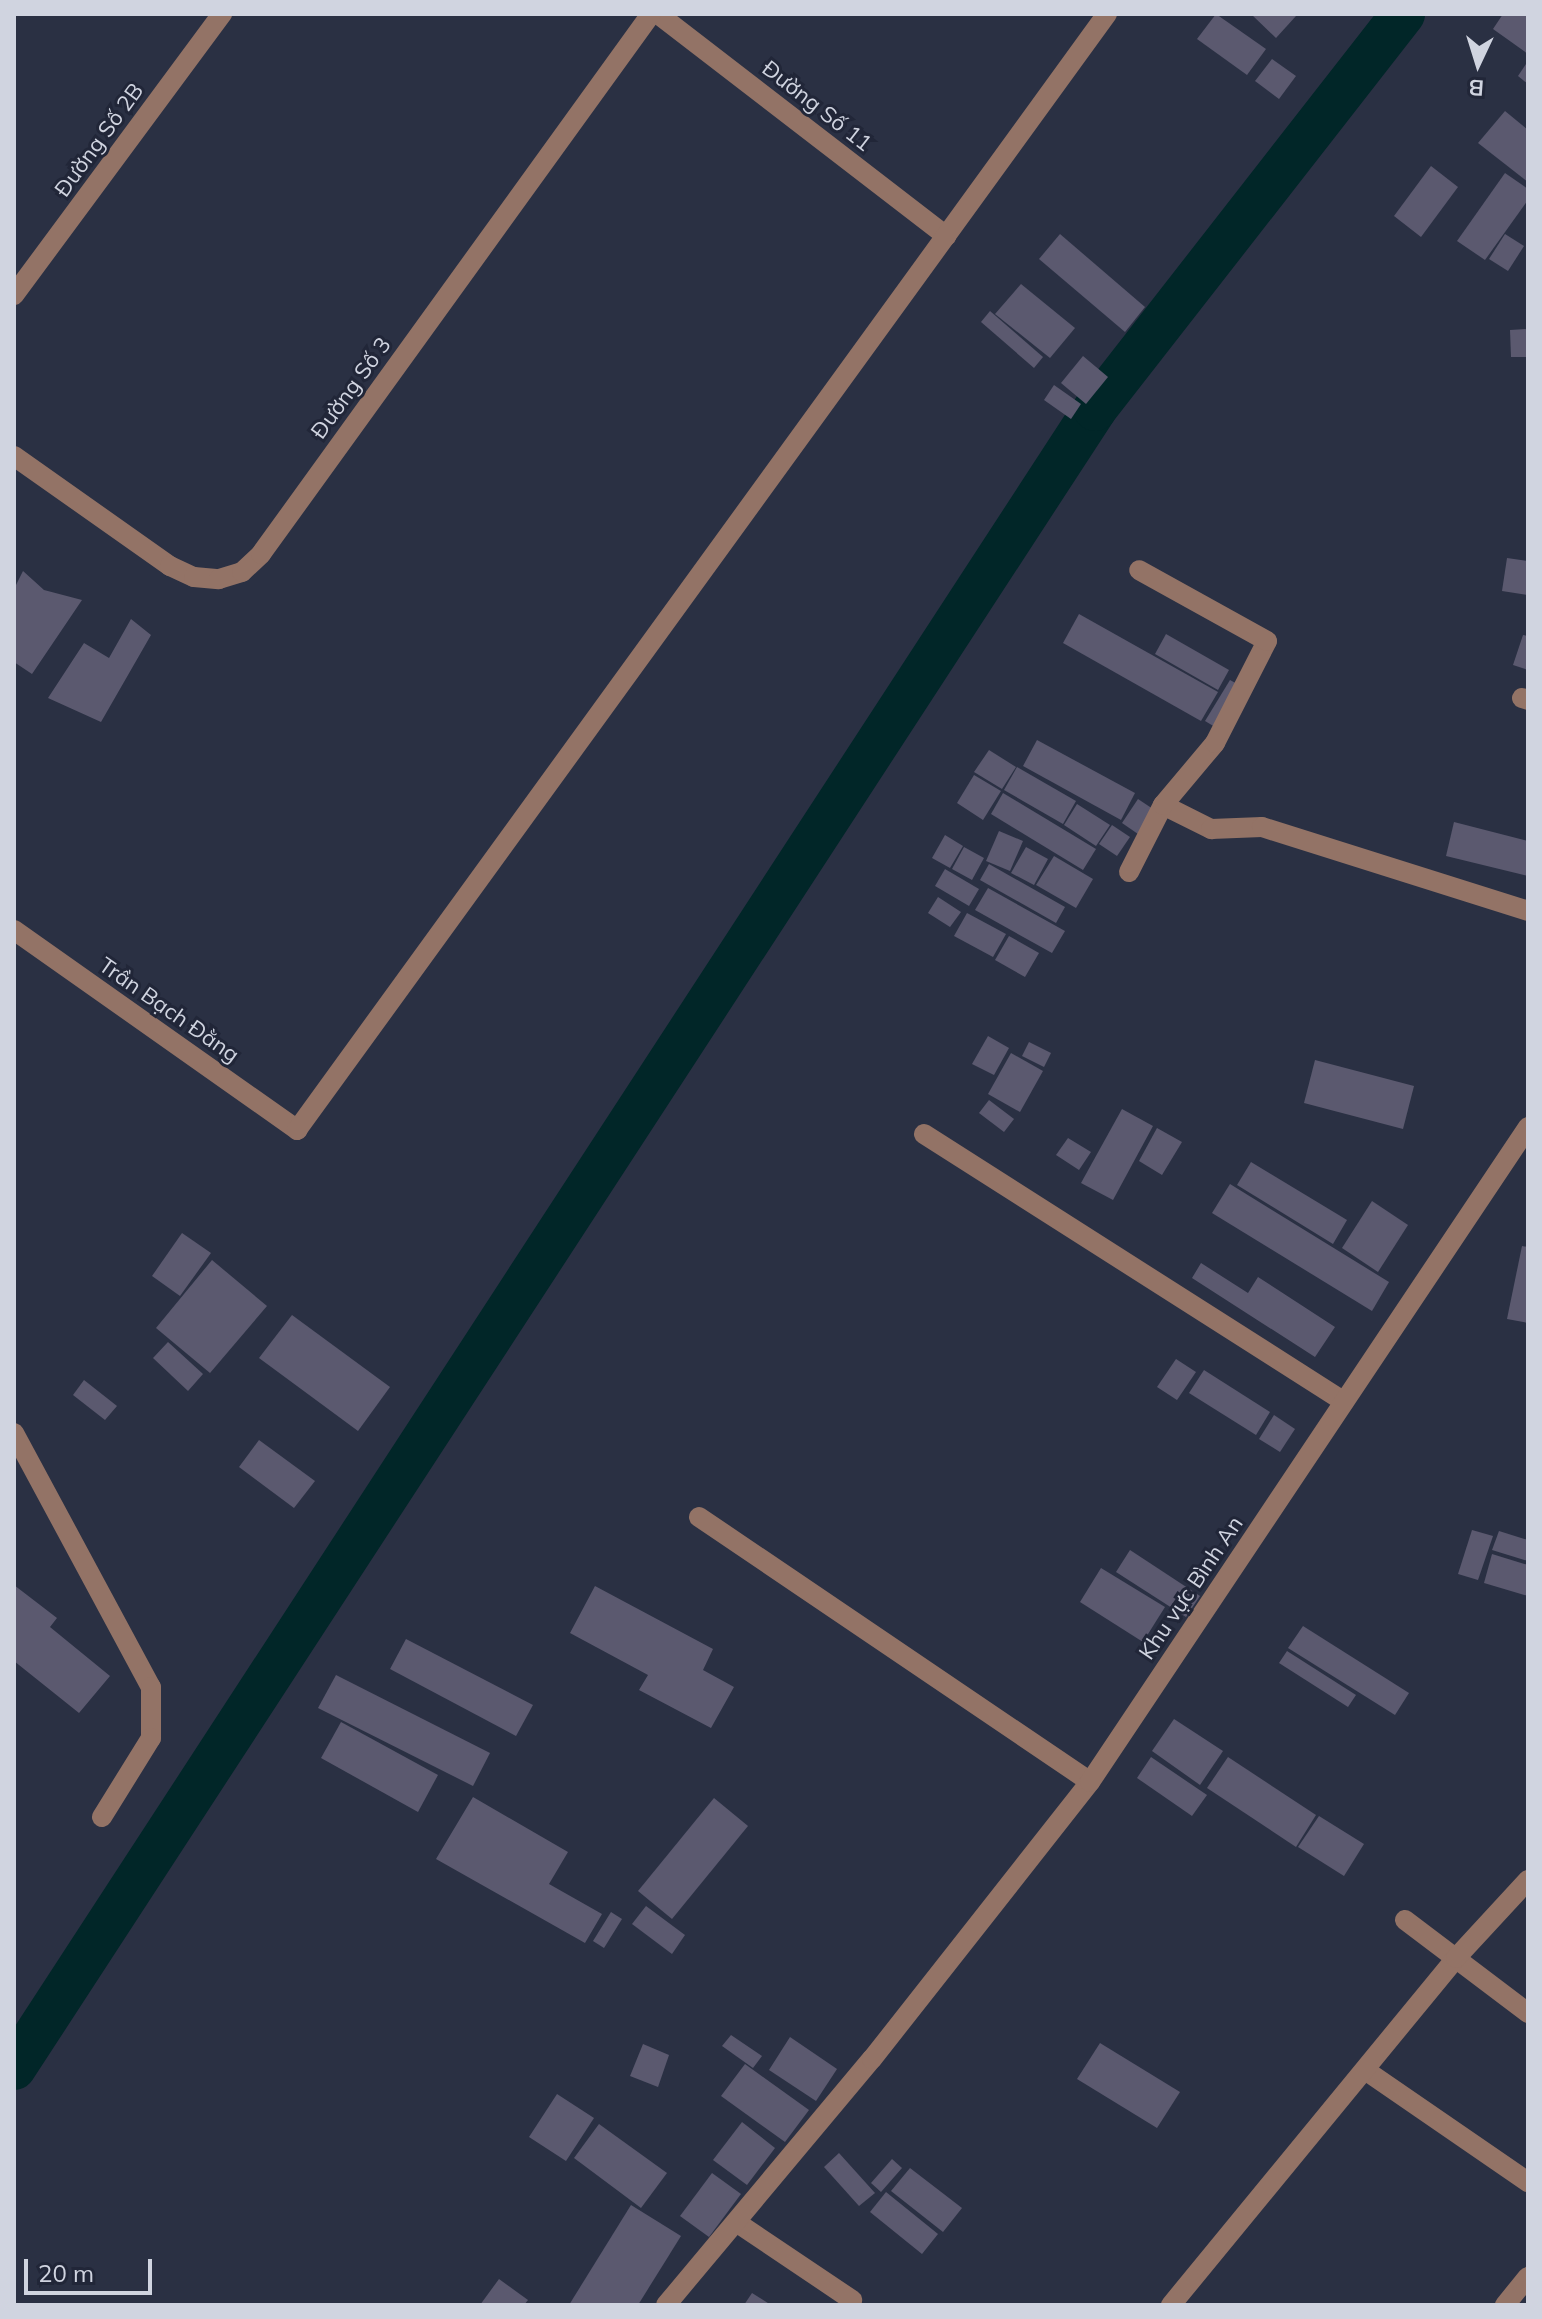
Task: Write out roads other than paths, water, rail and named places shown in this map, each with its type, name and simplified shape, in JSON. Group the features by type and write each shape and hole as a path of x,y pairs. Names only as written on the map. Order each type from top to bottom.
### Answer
{"street":[{"name":"Đường Số 2B","path":"14,295 222,14"},
{"name":"Đường Số 3","path":"14,456 170,566 194,577 219,579 242,572 261,554 651,14"},
{"name":"Đường Số 11","path":"658,14 946,236"},
{"path":"946,236 1107,14"},
{"name":"Trần Bạch Đằng","path":"14,930 297,1130 946,236"},
{"path":"1129,872 1163,805 1215,743 1267,641 1139,570"},
{"path":"1163,805 1211,829 1262,827 1528,911"},
{"name":"Khu vực Bình An","path":"666,2305 872,2059 1090,1782 1528,1127"},
{"path":"924,1134 1344,1402"},
{"path":"14,1433 151,1687 151,1738 102,1817"},
{"path":"699,1517 1090,1782"},
{"path":"1171,2305 1456,1958 1528,1880"},
{"path":"1405,1920 1528,2013"},
{"path":"1365,2070 1528,2182"},
{"path":"736,2222 852,2300"},
{"path":"1505,2305 1528,2277"}],"waterway":[{"path":"14,2068 1095,409 1403,14"}]}
